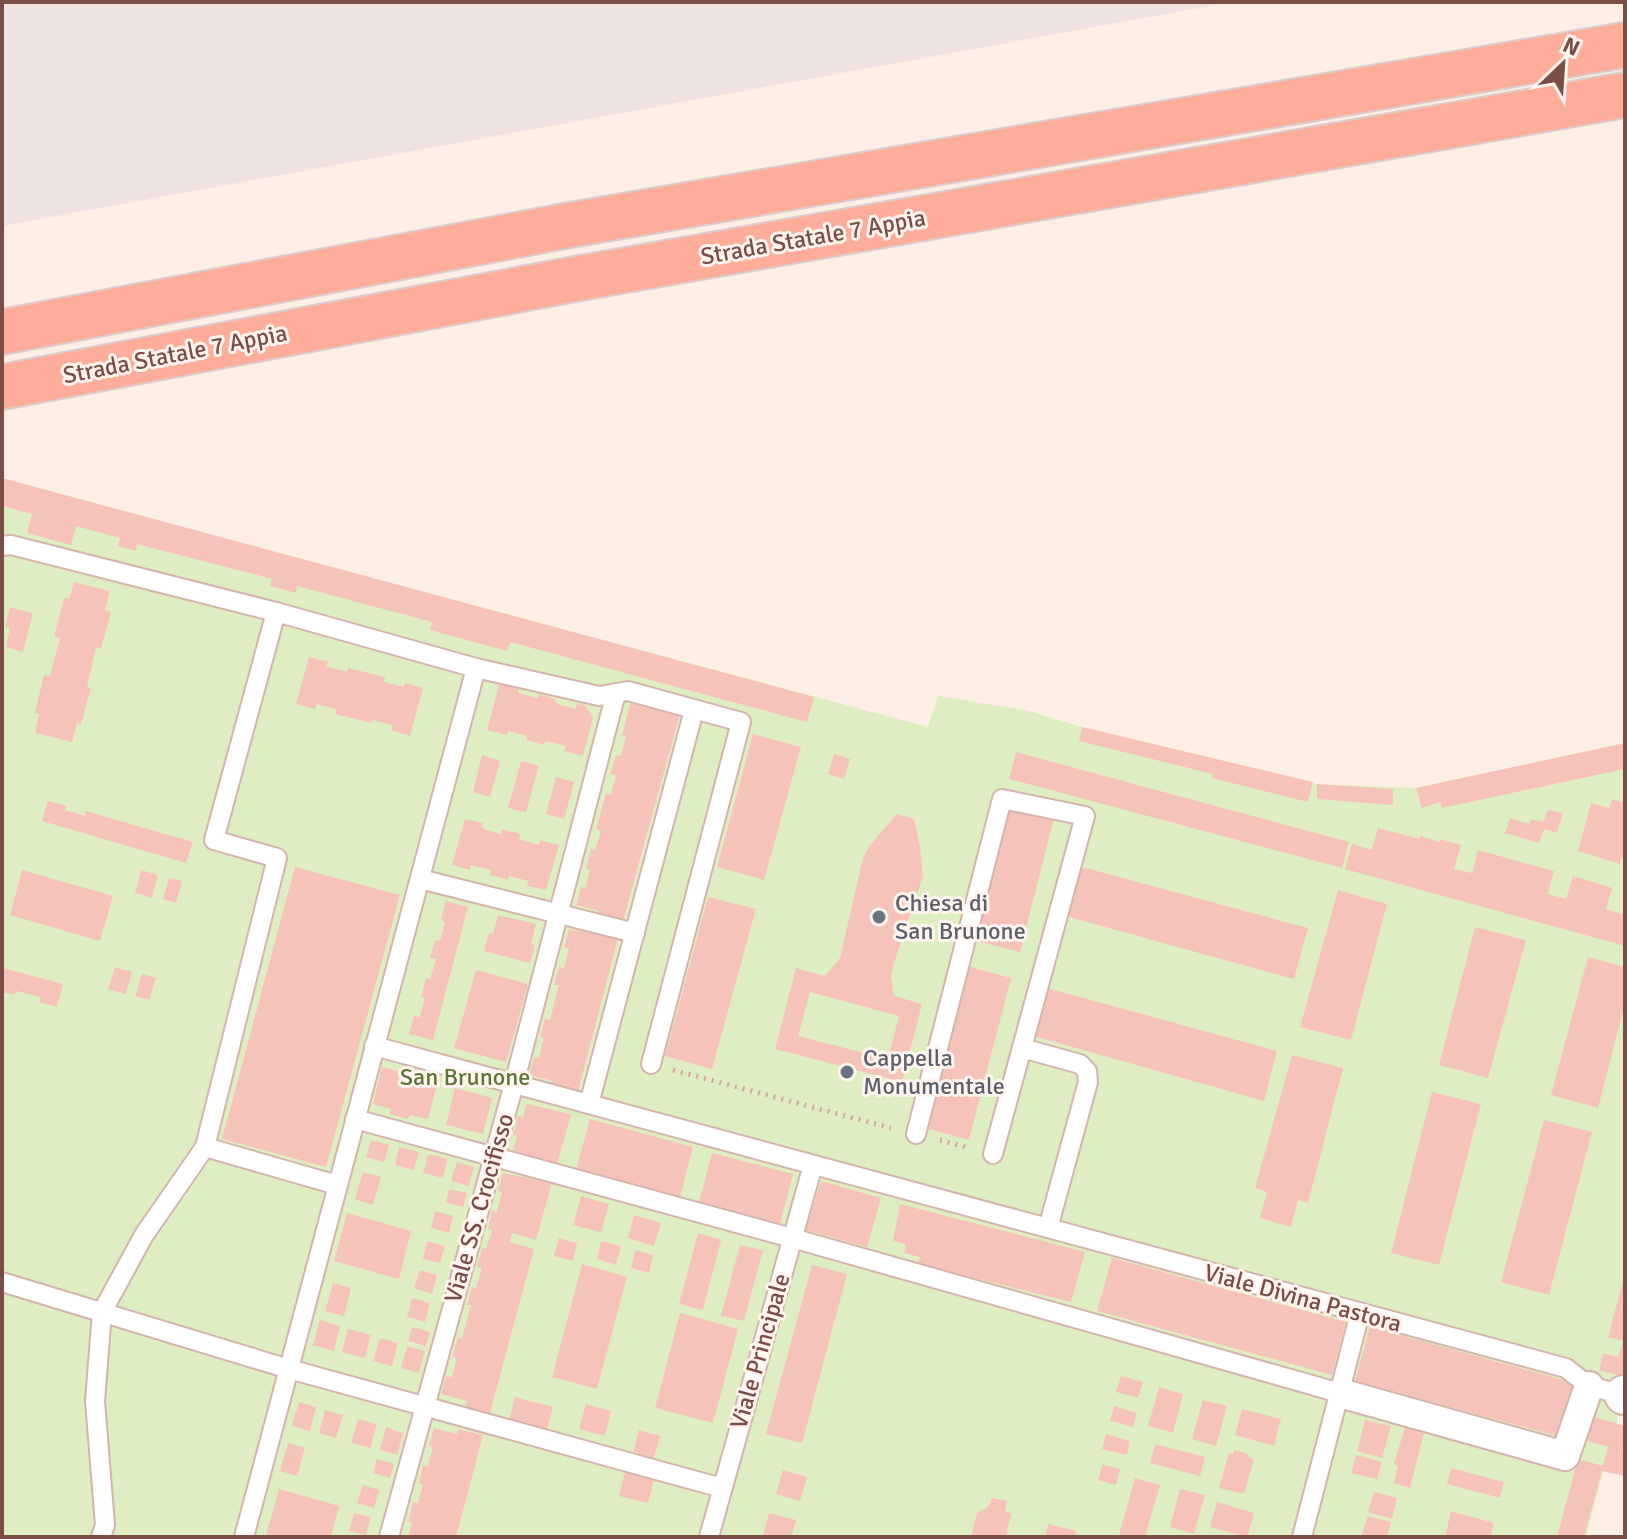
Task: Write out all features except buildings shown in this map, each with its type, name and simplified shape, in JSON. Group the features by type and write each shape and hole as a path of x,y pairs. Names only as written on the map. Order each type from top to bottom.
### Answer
{"highway":[{"path":"2,332 586,223 1625,45"},
{"name":"Strada Statale 7 Appia","path":"2,387 586,277 1625,95"}],"street":[{"path":"1340,1393 1565,1456 1613,1392"}],"lane":[{"path":"2,546 11,545 276,612 476,668 599,696 628,691 741,722 651,1064"},
{"path":"101,1537 105,1525 95,1401 102,1312 144,1235 205,1147 277,858 214,840 276,612"},
{"path":"244,1537 476,668"},
{"name":"Viale SS. Crocifisso","path":"389,1537 514,1084 616,693"},
{"path":"589,1104 694,710"},
{"path":"916,1134 1002,799 1085,816 993,1154"},
{"path":"420,879 635,933"},
{"name":"Viale Divina Pastora","path":"374,1046 1566,1368 1613,1392"},
{"path":"1022,1048 1080,1064 1087,1071 1088,1082 1048,1228"},
{"path":"355,1119 792,1238 1340,1393"},
{"path":"205,1147 337,1185"},
{"name":"Viale Principale","path":"709,1537 813,1165"},
{"path":"2,1282 289,1369 722,1488"},
{"path":"1302,1537 1360,1313"}],"path":[{"path":"651,1064 993,1154"}],"shaded area":[{"path":"2,2 1232,2 2,226"}],"green space":[{"name":"San Brunone","path":"2,479 928,727 938,696 1029,711 1082,727 1317,784 1416,788 1625,743 1625,1390 1586,1537 2,1537"}],"place":[{"name":"Chiesa di San Brunone","path":"879,917"},
{"name":"Cappella Monumentale","path":"847,1072"}]}
